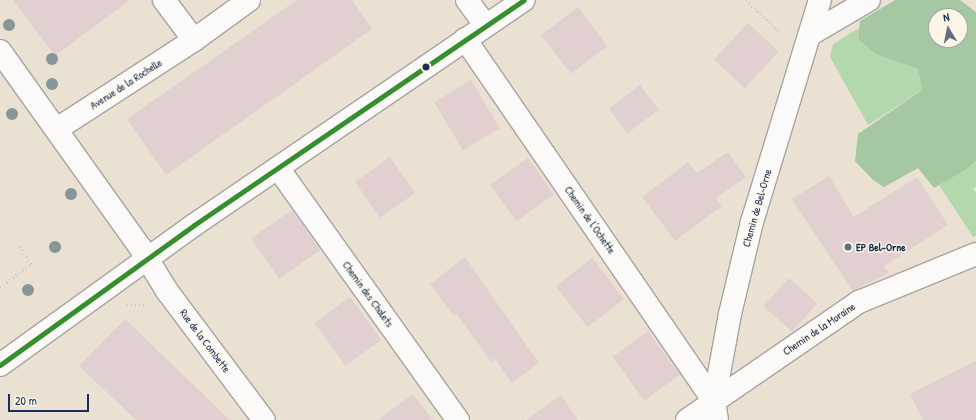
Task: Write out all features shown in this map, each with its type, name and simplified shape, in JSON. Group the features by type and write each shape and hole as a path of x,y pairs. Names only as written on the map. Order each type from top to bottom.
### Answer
{"street":[{"path":"164,0 194,40"},
{"name":"Avenue de la Rochelle","path":"57,129 194,40 249,0"},
{"path":"467,0 486,26"},
{"path":"0,364 278,168 524,0"},
{"name":"Chemin de Bel-Orne","path":"716,410 730,314 752,222 811,34 820,0"},
{"path":"811,34 869,0"},
{"name":"Chemin de l'Ochette","path":"465,39 716,410"},
{"path":"0,51 149,260"},
{"name":"Chemin des Chalets","path":"278,168 458,420"},
{"name":"Chemin de la Moraine","path":"716,410 859,302 976,254"},
{"name":"Rue de la Combette","path":"149,260 167,291 264,420"},
{"path":"687,420 716,410"}],"path":[{"path":"746,0 789,41"},
{"path":"0,287 31,264 17,244"}],"green space":[{"path":"895,0 960,0 976,12 976,161 964,171 934,188 918,168 884,187 873,180 855,161 858,134 922,90 918,69 875,54 858,39 860,21"},
{"path":"859,28 858,39 875,54 918,69 922,90 868,125 830,57 833,44"},
{"path":"976,161 976,187 973,189 976,193 976,236 973,237 939,185 964,171"}],"building":[{"path":"13,0 130,0 55,56"},
{"path":"297,0 352,0 372,29 166,175 127,119"},
{"path":"578,7 607,46 571,74 541,35"},
{"path":"748,23 779,52 745,88 714,60"},
{"path":"471,80 500,128 463,150 434,102"},
{"path":"640,85 659,110 628,133 609,108"},
{"path":"728,152 746,177 716,198 722,206 675,241 642,197 688,162 697,173"},
{"path":"390,157 415,193 380,218 355,182"},
{"path":"528,158 554,195 516,221 490,184"},
{"path":"829,176 854,217 917,177 948,225 884,266 889,273 853,291 792,199"},
{"path":"292,210 320,250 279,279 251,239"},
{"path":"465,257 539,363 512,383 495,359 491,362 457,314 454,316 430,284"},
{"path":"592,258 624,299 588,327 556,286"},
{"path":"789,278 817,303 792,332 764,306"},
{"path":"350,297 381,340 346,366 314,323"},
{"path":"125,319 230,420 136,420 79,366"},
{"path":"648,331 680,375 644,401 612,357"},
{"path":"976,361 976,420 923,420 910,394"},
{"path":"413,394 433,420 378,420"},
{"path":"561,395 578,420 526,420"}],"transit line":[{"path":"0,365 194,225 524,0"}],"place":[{"name":"EP Bel-Orne","path":"848,247"}]}
